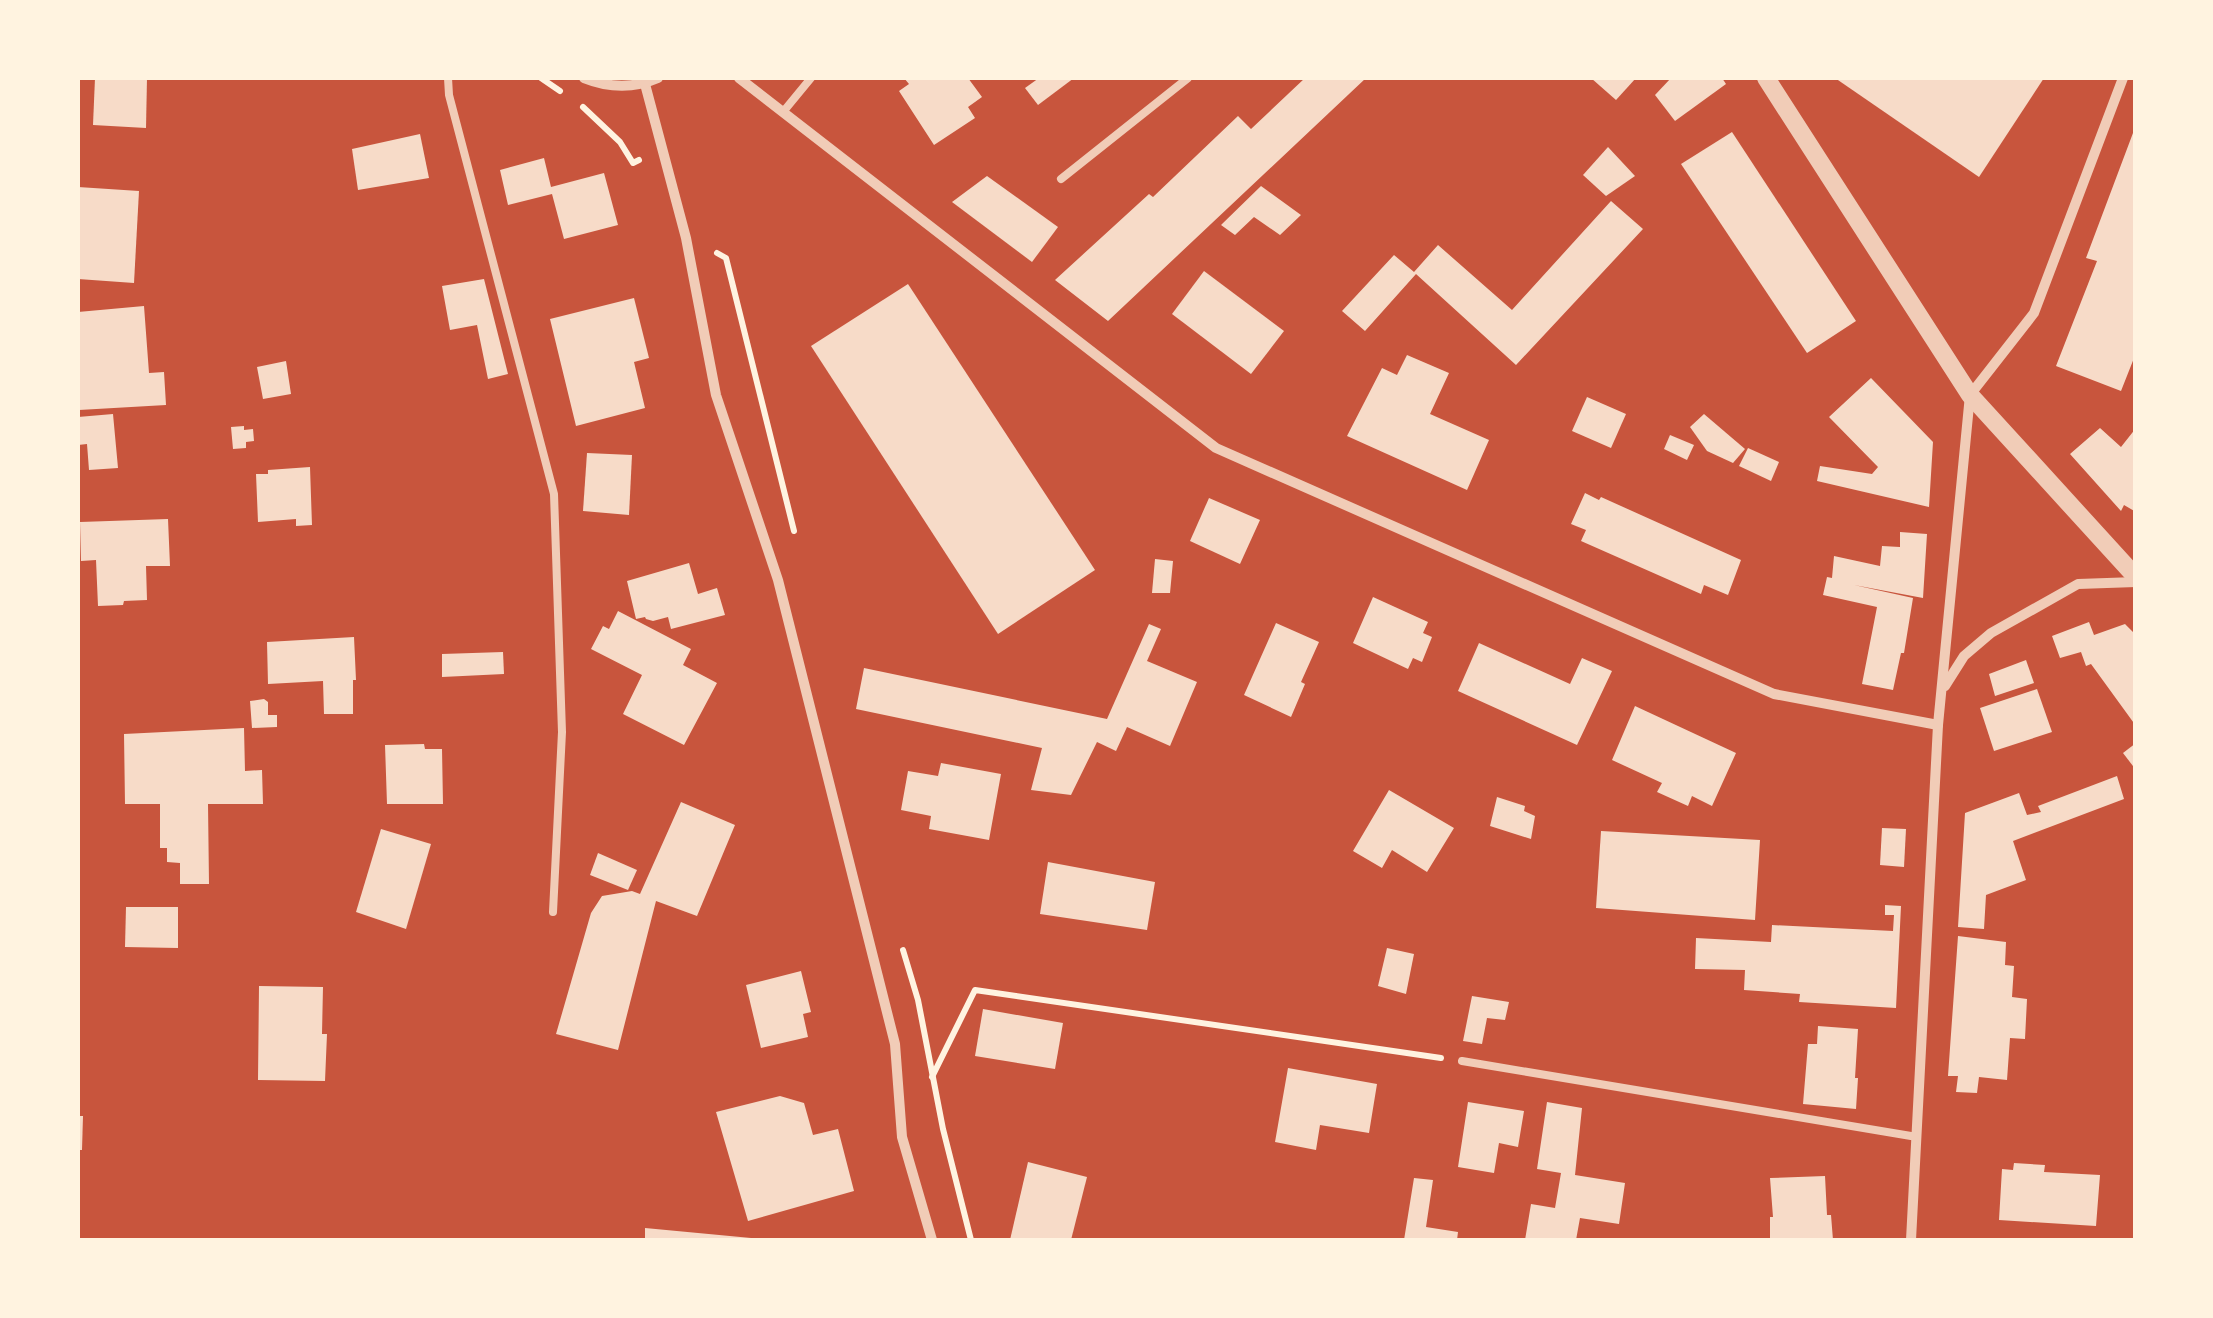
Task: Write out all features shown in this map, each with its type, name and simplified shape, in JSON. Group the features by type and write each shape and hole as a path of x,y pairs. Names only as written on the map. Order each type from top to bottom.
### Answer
{"street":[{"path":"584,78 622,86 658,78"},
{"path":"739,78 1216,448 1774,694 1938,725"},
{"path":"1766,78 1970,394 2136,579"},
{"path":"1911,1240 1938,725 1970,394 2034,313 2124,78"},
{"path":"644,84 686,238 716,394 778,580 895,1044 902,1138 932,1240"},
{"path":"1942,691 1964,656 1991,633 2078,584 2136,579"}],"lane":[{"path":"448,78 449,95 554,494 562,732 553,912"},
{"path":"783,112 811,78"},
{"path":"1060,179 1188,78"},
{"path":"1462,1060 1917,1137"}],"path":[{"path":"540,78 568,97"},
{"path":"582,106 620,142 633,162 663,148"},
{"path":"902,1138 975,990 1462,1060"}],"building":[{"path":"95,78 147,78 146,128 93,125"},
{"path":"904,78 968,78 982,97 968,107 975,118 934,145 899,91 909,84"},
{"path":"1039,78 1074,78 1038,105 1025,88"},
{"path":"1305,78 1366,78 1108,321 1055,280 1149,194 1153,197 1238,116 1251,129"},
{"path":"1591,78 1636,78 1616,100"},
{"path":"1671,78 1722,78 1726,84 1675,121 1655,95"},
{"path":"1835,78 2044,78 1979,177"},
{"path":"2136,125 2136,353 2121,391 2056,366 2097,261 2086,258"},
{"path":"1732,132 1856,321 1807,353 1681,164"},
{"path":"420,134 429,178 358,190 352,149"},
{"path":"1608,147 1635,176 1606,196 1583,175"},
{"path":"544,158 551,187 604,173 618,225 564,239 552,194 508,205 500,170"},
{"path":"987,176 1058,227 1032,262 952,202"},
{"path":"1261,186 1301,215 1280,235 1254,217 1235,235 1221,225"},
{"path":"78,187 139,191 134,283 78,279"},
{"path":"1611,201 1643,229 1516,365 1416,274 1365,331 1342,311 1394,255 1414,272 1438,245 1512,310"},
{"path":"1204,271 1284,331 1251,374 1172,314"},
{"path":"484,279 508,374 488,379 477,325 450,330 442,286"},
{"path":"908,284 1095,570 998,634 811,346"},
{"path":"634,298 649,358 634,362 645,408 576,426 550,319"},
{"path":"144,306 149,373 164,372 166,405 79,410 78,312"},
{"path":"1407,355 1449,373 1430,414 1489,440 1467,490 1347,436 1382,368 1397,375"},
{"path":"286,361 291,394 263,399 257,367"},
{"path":"1871,378 1933,442 1929,507 1817,481 1820,466 1872,474 1878,467 1829,417"},
{"path":"1587,397 1626,414 1611,448 1572,431"},
{"path":"113,414 118,468 89,470 87,444 78,445 78,417"},
{"path":"1704,414 1745,449 1733,463 1707,451 1690,427"},
{"path":"244,426 244,430 253,429 254,441 246,442 246,448 233,449 231,427"},
{"path":"2100,428 2121,447 2136,428 2136,512 2124,505 2121,511 2070,454"},
{"path":"1670,435 1694,445 1687,460 1664,449"},
{"path":"1748,448 1779,462 1771,481 1739,466"},
{"path":"587,453 632,455 629,515 583,511"},
{"path":"310,467 312,525 296,526 296,519 258,522 256,474"},
{"path":"1585,493 1741,560 1728,595 1704,585 1701,594 1581,541 1586,530 1571,524"},
{"path":"1209,498 1260,520 1240,564 1190,541"},
{"path":"168,519 170,566 146,566 147,600 98,606 96,560 81,561 80,522"},
{"path":"1900,532 1927,534 1923,598 1854,585 1913,598 1893,690 1862,684 1877,607 1823,595 1827,577 1832,578 1834,556 1880,566 1882,546 1900,547"},
{"path":"1155,559 1173,561 1170,593 1152,593"},
{"path":"689,563 698,594 717,588 725,615 671,629 668,617 653,621 645,617 636,619 627,581"},
{"path":"1373,597 1428,622 1423,633 1432,637 1422,662 1413,658 1408,669 1353,643"},
{"path":"618,611 691,649 683,665 717,683 684,745 623,714 642,675 591,649 603,626 609,629"},
{"path":"2089,622 2094,635 2125,624 2136,635 2136,726 2091,664 2086,666 2081,652 2060,658 2052,636"},
{"path":"1276,623 1319,642 1291,717 1244,695"},
{"path":"1149,624 1161,629 1147,661 1197,682 1170,746 1127,727 1116,751 1097,742 1071,795 1031,790 1042,748 856,709 864,668 1107,719"},
{"path":"354,637 353,714 324,714 323,681 268,684 267,642"},
{"path":"1479,643 1570,684 1582,658 1612,671 1577,745 1458,691"},
{"path":"503,652 504,674 442,677 442,654"},
{"path":"2026,660 2034,683 1995,696 1989,674"},
{"path":"2037,689 2052,732 1994,751 1980,708"},
{"path":"250,701 268,702 268,715 277,715 277,727 252,728"},
{"path":"1635,706 1736,753 1712,806 1692,796 1688,806 1657,792 1662,783 1612,760"},
{"path":"244,728 245,771 262,770 263,804 208,804 209,884 180,884 180,863 167,862 167,848 160,848 160,804 125,804 124,734"},
{"path":"2136,743 2136,770 2123,753"},
{"path":"424,744 425,749 442,749 443,804 387,804 385,745"},
{"path":"941,763 1001,774 989,840 929,829 931,816 901,810 908,771 938,776"},
{"path":"2117,776 2124,799 2013,841 2026,880 1986,895 1984,929 1958,927 1965,813 2019,793 2027,815 2041,812 2038,806"},
{"path":"1389,790 1454,828 1427,872 1392,850 1382,868 1353,851"},
{"path":"1497,797 1525,806 1524,811 1535,816 1531,839 1490,826"},
{"path":"681,802 735,825 697,916 656,901 618,1050 556,1034 591,913 602,896 632,891 640,894"},
{"path":"1882,828 1906,829 1904,867 1880,865"},
{"path":"381,829 431,844 406,929 356,912"},
{"path":"1601,831 1760,840 1755,920 1596,908"},
{"path":"598,853 637,870 628,890 590,875"},
{"path":"1048,862 1155,882 1147,930 1040,914"},
{"path":"1885,905 1901,906 1896,1008 1799,1002 1800,994 1744,990 1745,970 1695,969 1696,938 1771,942 1772,925 1893,931 1894,915 1885,915"},
{"path":"126,907 178,907 178,948 125,947"},
{"path":"1958,936 2006,942 2005,965 2014,966 2012,997 2027,999 2025,1039 2010,1038 2007,1080 1979,1077 1977,1093 1956,1092 1958,1076 1948,1076"},
{"path":"1387,948 1414,954 1406,994 1378,986"},
{"path":"801,971 811,1012 803,1014 808,1037 761,1048 746,985"},
{"path":"259,986 323,987 325,1081 258,1080"},
{"path":"1472,996 1509,1002 1505,1020 1487,1018 1482,1044 1463,1041"},
{"path":"983,1009 1063,1023 1055,1069 975,1056"},
{"path":"1818,1026 1858,1029 1856,1109 1803,1104 1808,1044 1817,1044"},
{"path":"1288,1068 1377,1084 1369,1133 1320,1125 1316,1150 1275,1142"},
{"path":"780,1096 804,1103 813,1135 838,1129 854,1191 748,1221 716,1112"},
{"path":"1468,1102 1524,1111 1518,1147 1499,1143 1494,1173 1458,1167"},
{"path":"1547,1102 1582,1108 1575,1175 1625,1183 1619,1224 1580,1218 1576,1240 1525,1240 1531,1204 1555,1208 1561,1173 1537,1169"},
{"path":"78,1116 83,1116 82,1150 78,1150"},
{"path":"1028,1162 1087,1177 1071,1240 1010,1240"},
{"path":"2014,1163 2045,1165 2044,1172 2100,1175 2096,1226 1999,1220 2002,1169 2013,1170"},
{"path":"1825,1176 1833,1240 1770,1240 1770,1178"},
{"path":"1414,1178 1433,1180 1426,1227 1458,1232 1457,1240 1404,1240"},
{"path":"645,1228 751,1238 751,1240 645,1240"}]}
